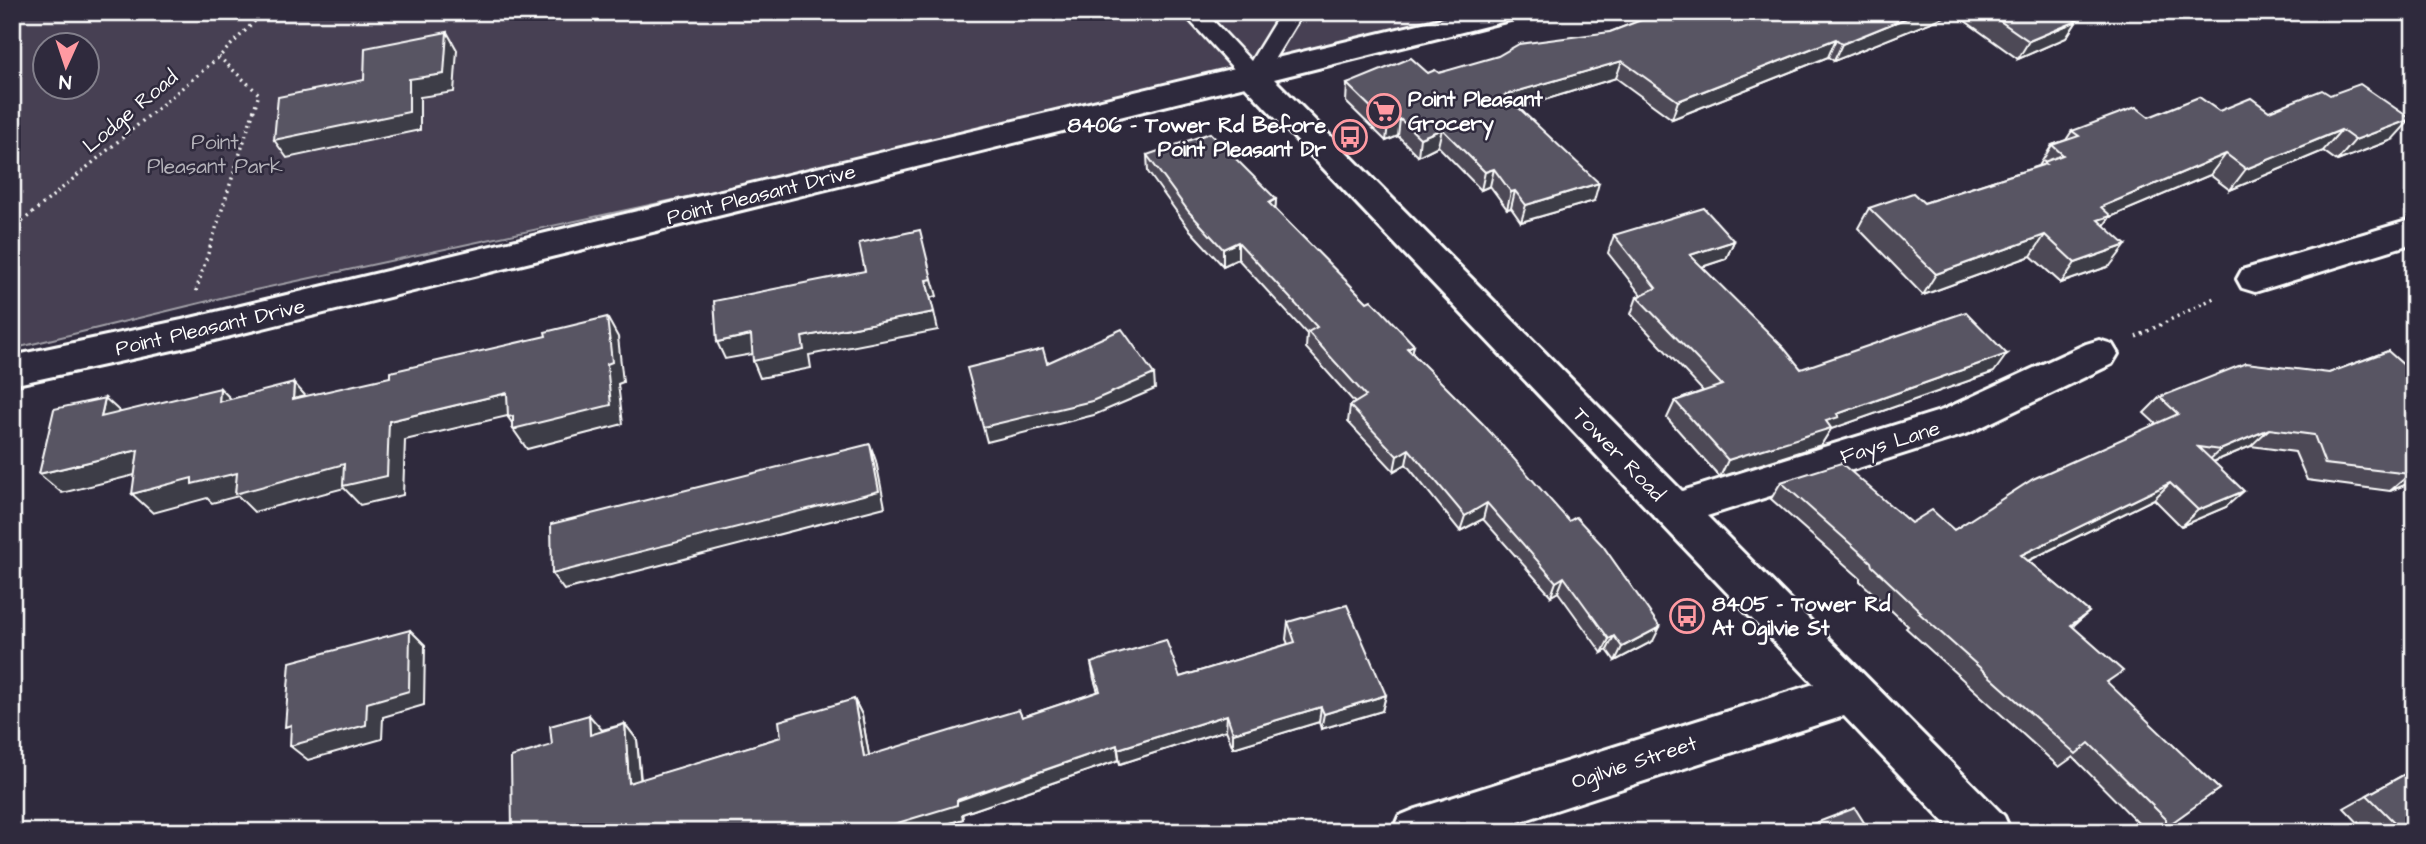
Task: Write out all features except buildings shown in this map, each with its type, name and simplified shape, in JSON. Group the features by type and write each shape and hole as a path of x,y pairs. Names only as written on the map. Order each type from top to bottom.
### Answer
{"street":[{"name":"Point Pleasant Drive","path":"12,371 182,334 1508,12"},
{"name":"Tower Road","path":"1253,76 1987,832"},
{"path":"2255,279 2414,231"},
{"name":"Fays Lane","path":"1674,510 1955,422 2099,355"},
{"name":"Ogilvie Street","path":"1416,832 1852,693"}],"lane":[{"path":"1193,12 1253,76 1293,12"}],"path":[{"name":"Lodge Road","path":"12,230 219,57 264,12"},
{"path":"182,334 259,94 219,57"},
{"path":"2099,355 2255,279"}],"green space":[{"name":"Point Pleasant Park","path":"12,12 1461,12 1195,87 237,294 12,349"}],"place":[{"name":"Point Pleasant Grocery","path":"1384,111"},
{"name":"8406 - Tower Rd Before Point Pleasant Dr","path":"1350,137"},
{"name":"8405 - Tower Rd At Ogilvie St","path":"1687,616"}]}
